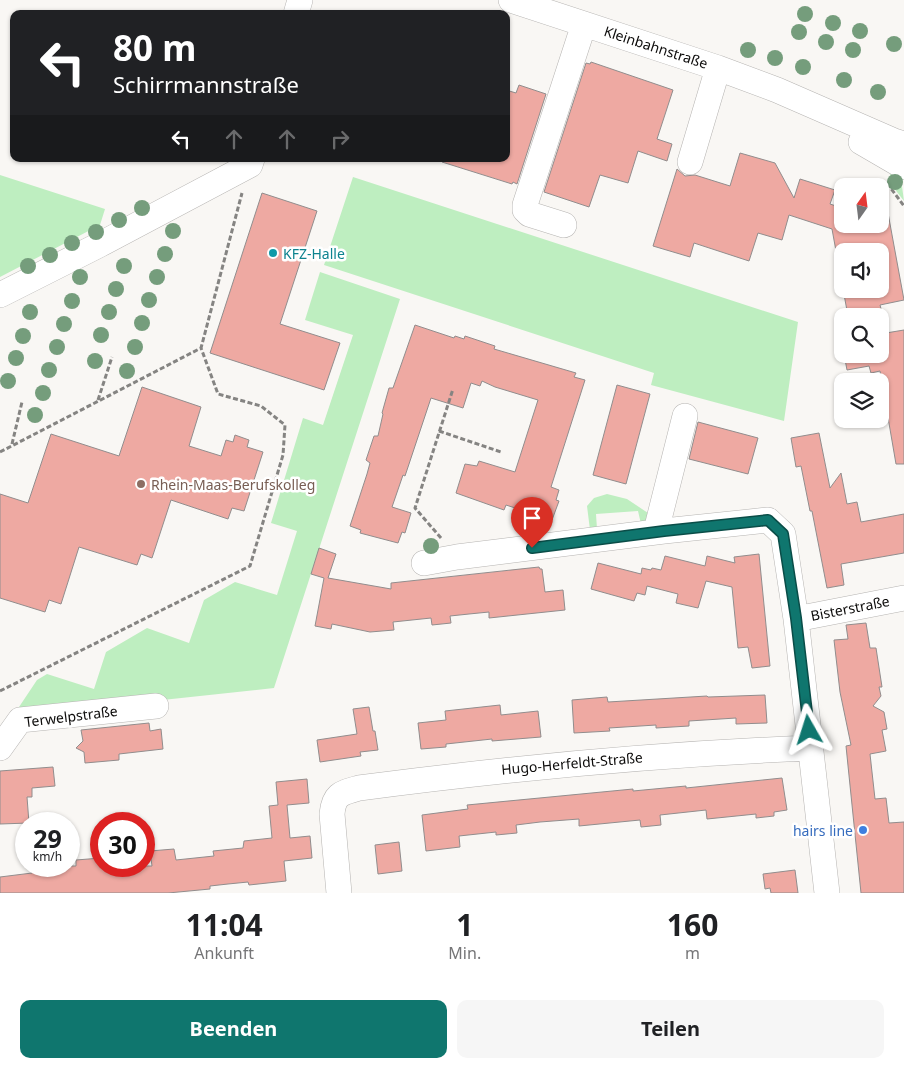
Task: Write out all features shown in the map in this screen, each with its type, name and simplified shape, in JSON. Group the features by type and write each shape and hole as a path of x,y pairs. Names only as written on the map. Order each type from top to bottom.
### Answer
{"street":[{"name":"Kleinbahnstraße","path":"511,0 763,84 799,101 904,144"},
{"path":"564,225 529,214 525,210 525,205 584,24"},
{"path":"690,162 718,68"},
{"name":"Kleinbahnstraße","path":"799,101 862,143 896,175"},
{"path":"0,295 99,245 251,162"},
{"path":"658,523 685,416"},
{"path":"424,563 457,557 664,531 768,520 783,534 796,618 827,893"},
{"name":"Bisterstraße","path":"796,618 904,598"},
{"name":"Terwelpstraße","path":"0,748 20,720 156,706"},
{"name":"Hugo-Herfeldt-Straße","path":"339,893 332,814 336,797 344,792 359,788 515,768 647,756 811,748"}],"path":[{"path":"0,691 250,566 283,455 285,425 261,406 218,394 200,348 251,162"},
{"path":"896,175 904,206"},
{"path":"0,452 200,348"},
{"path":"98,401 112,357"},
{"path":"424,519 415,508 453,389"},
{"path":"12,445 22,402"},
{"path":"439,431 501,452"}],"green space":[{"path":"890,167 901,179 904,201 890,183"},
{"path":"0,175 105,209 100,225 0,277"},
{"path":"353,177 798,322 784,421 651,385 654,373 324,265"},
{"path":"320,272 400,299 274,688 13,716 37,680 47,674 94,689 106,652 147,628 189,643 204,600 235,582 277,595 297,531 271,523 303,418 323,425 353,335 305,320"},
{"path":"607,494 627,499 648,513 650,523 641,524 638,511 596,514 597,529 590,530 587,506 594,498"}],"building":[{"path":"591,62 673,90 657,139 672,144 667,161 638,151 628,183 600,175 589,207 544,192 586,63 590,64"},
{"path":"519,85 546,94 517,184 442,162 510,162 510,91 516,93"},
{"path":"740,153 775,163 794,198 800,179 834,190 830,204 834,205 834,233 889,233 889,218 904,300 880,305 881,308 847,308 845,298 889,298 889,243 835,243 832,229 789,215 782,240 758,233 749,261 694,243 690,257 653,246 677,169 685,176 695,175 730,186"},
{"name":"KFZ-Halle","path":"262,193 317,211 280,324 340,343 324,390 210,353"},
{"path":"415,325 454,338 455,336 464,339 465,336 495,346 494,349 576,373 574,377 585,380 551,487 559,490 556,500 559,501 552,520 506,505 504,510 456,493 465,464 477,466 479,461 515,472 538,400 495,387 482,381 480,386 471,383 463,408 431,398 405,476 403,475 392,507 411,513 405,533 402,532 398,543 360,533 361,530 350,526 370,463 366,460 374,436 378,436 389,388 393,388"},
{"path":"904,330 904,464 896,464 889,423 889,373 880,373 880,371 871,373 869,366 847,370 846,363 889,363 889,332"},
{"path":"617,385 650,394 626,484 593,475"},
{"path":"142,387 201,407 189,446 221,456 226,440 233,442 235,435 249,440 247,447 263,452 244,511 232,508 228,519 171,500 152,558 141,554 137,565 79,547 61,604 49,600 45,612 0,598 0,494 28,503 51,434 119,456"},
{"path":"698,422 758,438 748,474 689,459"},
{"path":"819,433 830,488 841,473 847,504 857,502 861,522 904,514 904,553 841,564 844,585 827,588 812,511 810,511 801,466 796,467 791,438"},
{"path":"319,548 336,554 328,578 391,589 391,583 539,567 542,569 545,592 563,590 565,610 489,618 489,612 450,616 451,623 432,625 431,618 393,622 394,630 370,632 332,624 331,629 315,626 324,578 311,574"},
{"path":"759,554 770,666 752,668 748,647 738,648 732,587 706,581 698,608 676,603 678,594 647,586 645,595 637,593 634,601 591,589 598,563 641,574 642,568 661,570 665,556 705,566 707,556 735,563 734,557"},
{"path":"866,623 870,648 876,648 882,687 879,687 881,696 873,706 884,712 887,729 882,730 886,751 870,754 875,799 886,798 889,823 904,822 904,893 861,893 846,746 851,745 840,692 834,640 848,639 846,625"},
{"path":"765,695 767,723 736,724 736,718 689,721 689,726 656,728 656,725 609,728 610,731 574,733 572,700 607,697 608,702 707,696"},
{"path":"500,705 501,715 538,711 541,737 492,741 492,739 446,744 446,747 421,749 418,723 446,720 445,711"},
{"path":"369,707 378,750 360,752 361,756 320,762 317,740 357,734 353,709"},
{"path":"149,723 150,731 161,729 163,749 119,754 119,760 85,763 84,752 76,748 83,741 81,730"},
{"path":"53,767 55,786 32,788 32,797 27,797 28,812 15,812 15,823 0,824 0,771"},
{"path":"782,778 787,810 774,812 774,816 756,818 756,814 707,819 706,810 660,815 661,825 641,827 640,820 579,826 579,819 540,822 516,825 517,833 496,835 496,832 459,836 460,847 426,851 422,815 468,809 467,805 633,789 633,791 686,786 686,788"},
{"path":"307,779 309,803 287,805 290,838 310,836 312,858 284,861 286,881 249,885 248,882 228,884 210,886 210,889 168,893 0,893 0,877 15,875 15,877 80,877 80,860 90,859 90,877 155,877 155,851 174,849 176,860 214,856 213,851 243,848 244,841 272,838 269,806 278,805 276,782"},
{"path":"399,842 402,871 378,874 375,845"},
{"path":"795,870 798,893 771,893 770,888 765,889 763,874"}],"place":[{"name":"KFZ-Halle","path":"273,253"},
{"name":"Rhein-Maas-Berufskolleg","path":"141,484"},
{"name":"hairs line","path":"863,830"}],"route":[{"path":"532,548 768,520 783,534 796,618 809,730"}]}
